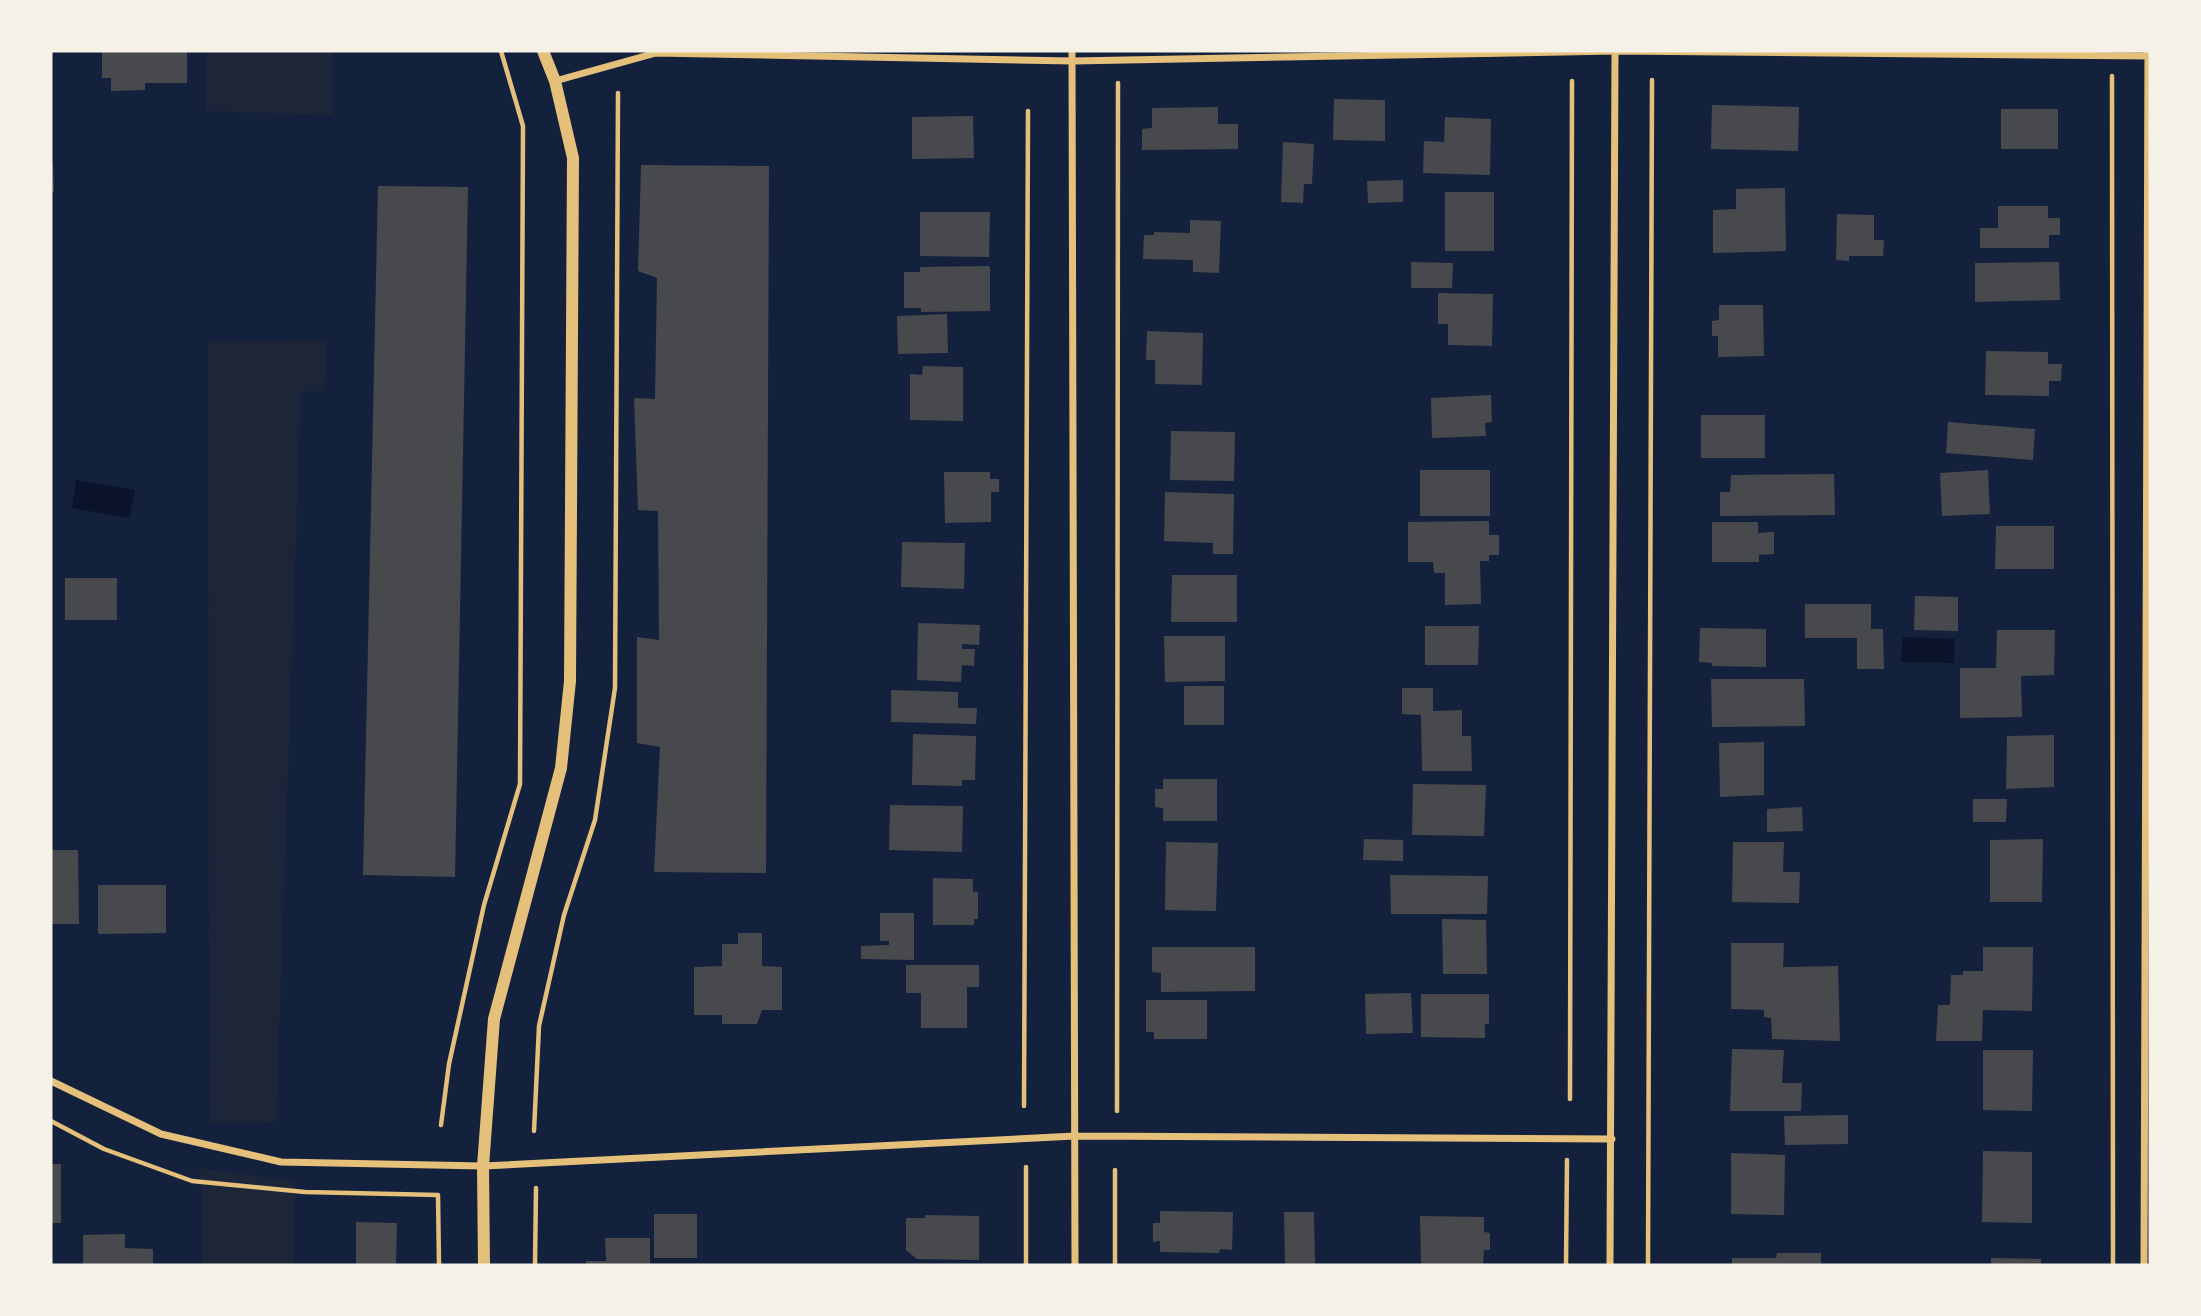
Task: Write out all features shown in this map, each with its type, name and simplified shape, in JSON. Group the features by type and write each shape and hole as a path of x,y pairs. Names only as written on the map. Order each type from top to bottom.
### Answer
{"street":[{"path":"484,1265 483,1166 494,1019 561,768 570,681 573,158 555,81 543,51"},
{"path":"1072,51 1074,1265"},
{"path":"555,81 656,53 1073,61 1615,51 2149,54 2144,1265"},
{"path":"1610,1265 1615,51"},
{"path":"51,1082 161,1134 281,1162 483,1166 1075,1136 1612,1139"}],"path":[{"path":"441,1125 449,1064 484,905 520,784 523,126 501,51"},
{"path":"2112,76 2113,1265"},
{"path":"1648,1265 1652,79"},
{"path":"1570,1099 1572,81"},
{"path":"1117,1111 1118,82"},
{"path":"1024,1106 1028,111"},
{"path":"1566,1265 1567,1159"},
{"path":"1026,1167 1026,1265"},
{"path":"1115,1170 1115,1265"},
{"path":"535,1265 536,1188"}],"shaded area":[{"path":"206,51 333,51 332,115 206,111"},
{"path":"327,340 324,391 301,391 276,1122 209,1124 208,341"},
{"path":"76,480 135,490 129,518 72,508"},
{"path":"1903,637 1955,639 1954,663 1901,662"},
{"path":"199,1168 295,1181 294,1265 202,1265"}],"building":[{"path":"102,51 187,51 187,83 145,83 145,90 111,91 111,78 102,78"},
{"path":"1334,99 1385,100 1385,141 1333,140"},
{"path":"1712,105 1799,107 1798,151 1711,149"},
{"path":"1218,107 1218,124 1238,124 1238,149 1142,150 1142,129 1152,128 1152,108"},
{"path":"2001,109 2058,109 2058,149 2001,149"},
{"path":"973,116 974,158 912,159 912,117"},
{"path":"1445,117 1491,119 1490,175 1423,173 1424,141 1444,142"},
{"path":"1283,142 1314,144 1312,184 1304,184 1303,203 1281,202"},
{"path":"53,162 54,192 51,192"},
{"path":"641,165 769,166 766,873 654,872 660,747 637,743 637,637 659,640 658,511 638,510 634,398 655,399 657,278 638,271"},
{"path":"1403,180 1403,202 1368,203 1367,181"},
{"path":"378,186 468,187 455,877 363,875"},
{"path":"1785,188 1786,251 1713,253 1713,210 1736,209 1736,189"},
{"path":"1445,192 1494,192 1494,251 1445,251"},
{"path":"1998,206 2048,206 2048,218 2060,218 2060,235 2049,235 2049,248 1980,248 1980,228 1998,228"},
{"path":"920,212 990,212 989,257 920,256"},
{"path":"1837,214 1874,215 1874,240 1884,240 1883,256 1849,256 1849,261 1836,260"},
{"path":"1190,220 1221,221 1219,273 1193,272 1193,260 1143,259 1144,235 1154,235 1154,232 1190,233"},
{"path":"1411,262 1453,263 1452,288 1411,288"},
{"path":"2059,262 2060,300 1975,302 1975,263"},
{"path":"990,266 990,311 921,312 921,308 904,308 904,272 920,272 920,267"},
{"path":"1438,293 1493,294 1492,346 1448,345 1448,324 1438,324"},
{"path":"1719,305 1763,305 1764,356 1718,357 1718,336 1712,336 1712,321 1719,320"},
{"path":"947,314 948,353 898,354 897,316"},
{"path":"1147,331 1203,333 1202,385 1155,384 1155,360 1146,360"},
{"path":"1986,351 2048,352 2048,364 2062,364 2061,381 2049,381 2049,396 1985,395"},
{"path":"923,366 963,367 963,421 910,420 910,374 922,375"},
{"path":"1491,395 1492,422 1485,423 1486,436 1432,438 1431,398"},
{"path":"1701,415 1765,415 1765,458 1701,458"},
{"path":"1948,422 2035,429 2033,460 1946,453"},
{"path":"1171,431 1235,432 1234,481 1170,480"},
{"path":"1420,470 1490,470 1490,516 1420,516"},
{"path":"1988,470 1990,514 1942,516 1940,473"},
{"path":"944,472 990,472 990,479 999,479 999,492 991,492 991,522 945,523"},
{"path":"1834,474 1835,515 1720,516 1720,492 1730,492 1731,475"},
{"path":"1165,492 1234,494 1233,554 1213,554 1213,543 1164,541"},
{"path":"1489,521 1489,535 1499,535 1499,555 1489,555 1489,561 1480,561 1481,604 1445,605 1445,573 1434,573 1433,562 1408,562 1408,522"},
{"path":"1712,522 1758,522 1758,533 1774,532 1774,554 1759,555 1759,562 1712,562"},
{"path":"1996,526 2054,526 2054,569 1995,569"},
{"path":"902,542 965,543 964,589 901,587"},
{"path":"1172,575 1237,575 1237,622 1171,622"},
{"path":"65,578 117,578 117,620 65,620"},
{"path":"1915,596 1958,597 1958,631 1914,630"},
{"path":"1805,604 1871,604 1871,629 1883,629 1884,669 1857,669 1857,638 1805,638"},
{"path":"918,623 980,625 979,645 962,644 962,649 975,649 974,666 962,665 961,682 917,680"},
{"path":"1425,626 1479,626 1478,665 1425,665"},
{"path":"1700,628 1766,629 1766,667 1712,666 1712,663 1699,662"},
{"path":"1997,630 2055,630 2054,675 2021,676 2022,717 1960,718 1960,668 1996,668"},
{"path":"1164,636 1225,636 1225,681 1165,682"},
{"path":"1711,679 1804,679 1805,726 1712,727"},
{"path":"1184,686 1224,686 1224,725 1184,725"},
{"path":"1402,688 1433,688 1433,711 1462,710 1462,736 1471,736 1472,771 1422,771 1421,715 1402,714"},
{"path":"891,690 958,692 958,708 977,708 976,724 891,722"},
{"path":"913,734 976,736 975,780 962,780 962,786 912,785"},
{"path":"2054,735 2054,787 2006,789 2007,736"},
{"path":"1764,742 1764,795 1720,797 1719,743"},
{"path":"1163,779 1217,779 1217,821 1163,821 1163,808 1155,807 1155,789 1163,789"},
{"path":"1413,784 1486,785 1484,836 1412,835"},
{"path":"1973,799 2007,799 2006,822 1973,822"},
{"path":"890,805 963,806 962,852 889,850"},
{"path":"1802,807 1803,831 1767,832 1767,809"},
{"path":"1364,839 1403,840 1403,861 1363,860"},
{"path":"2043,839 2042,902 1990,902 1990,840"},
{"path":"1166,842 1218,843 1216,911 1165,910"},
{"path":"1733,842 1784,842 1783,872 1800,872 1799,903 1732,902"},
{"path":"51,850 78,850 79,924 51,924"},
{"path":"1390,875 1488,876 1487,914 1391,914"},
{"path":"933,878 973,879 973,892 978,892 978,919 974,919 974,925 933,925"},
{"path":"98,885 166,885 166,933 98,934"},
{"path":"880,913 914,913 914,960 861,959 861,946 889,945 889,941 880,941"},
{"path":"1442,919 1486,920 1487,974 1443,974"},
{"path":"738,933 762,933 762,966 782,967 782,1010 762,1010 757,1024 722,1024 722,1015 694,1015 694,967 722,966 722,944 738,944"},
{"path":"1731,943 1784,943 1783,967 1838,966 1840,1041 1772,1039 1771,1018 1764,1017 1764,1010 1731,1009"},
{"path":"1152,947 1255,947 1255,991 1161,992 1161,973 1152,972"},
{"path":"1983,947 2033,947 2032,1011 1983,1010 1982,1041 1936,1041 1938,1005 1950,1005 1951,975 1963,975 1963,971 1983,971"},
{"path":"906,965 979,965 979,987 967,987 967,1028 921,1028 921,993 906,993"},
{"path":"1411,993 1413,1033 1366,1034 1365,994"},
{"path":"1421,994 1489,994 1489,1024 1485,1024 1485,1038 1421,1037"},
{"path":"1146,1000 1207,1000 1207,1039 1154,1039 1154,1032 1146,1032"},
{"path":"1732,1049 1784,1050 1782,1083 1802,1083 1801,1111 1730,1111"},
{"path":"1983,1050 2033,1050 2032,1111 1983,1110"},
{"path":"1848,1115 1848,1144 1785,1145 1784,1116"},
{"path":"1983,1151 2032,1152 2032,1223 1982,1222"},
{"path":"1731,1153 1785,1155 1784,1215 1731,1214"},
{"path":"51,1164 61,1164 61,1223 51,1223"},
{"path":"1160,1211 1233,1212 1232,1250 1220,1249 1219,1253 1160,1252 1160,1241 1153,1242 1153,1223 1160,1223"},
{"path":"1284,1212 1314,1212 1315,1265 1285,1265"},
{"path":"654,1214 697,1214 697,1258 654,1258"},
{"path":"925,1215 979,1216 979,1260 917,1259 906,1250 906,1218 925,1218"},
{"path":"1420,1216 1484,1217 1484,1232 1490,1233 1490,1250 1484,1250 1483,1265 1421,1265"},
{"path":"356,1222 397,1223 396,1265 356,1265"},
{"path":"125,1234 125,1248 153,1249 153,1265 83,1265 83,1235"},
{"path":"605,1238 650,1238 650,1265 586,1265 586,1261 606,1261"},
{"path":"1777,1253 1821,1253 1821,1265 1732,1265 1732,1258 1776,1258"},
{"path":"1991,1258 2041,1259 2041,1265 1991,1265"}]}
